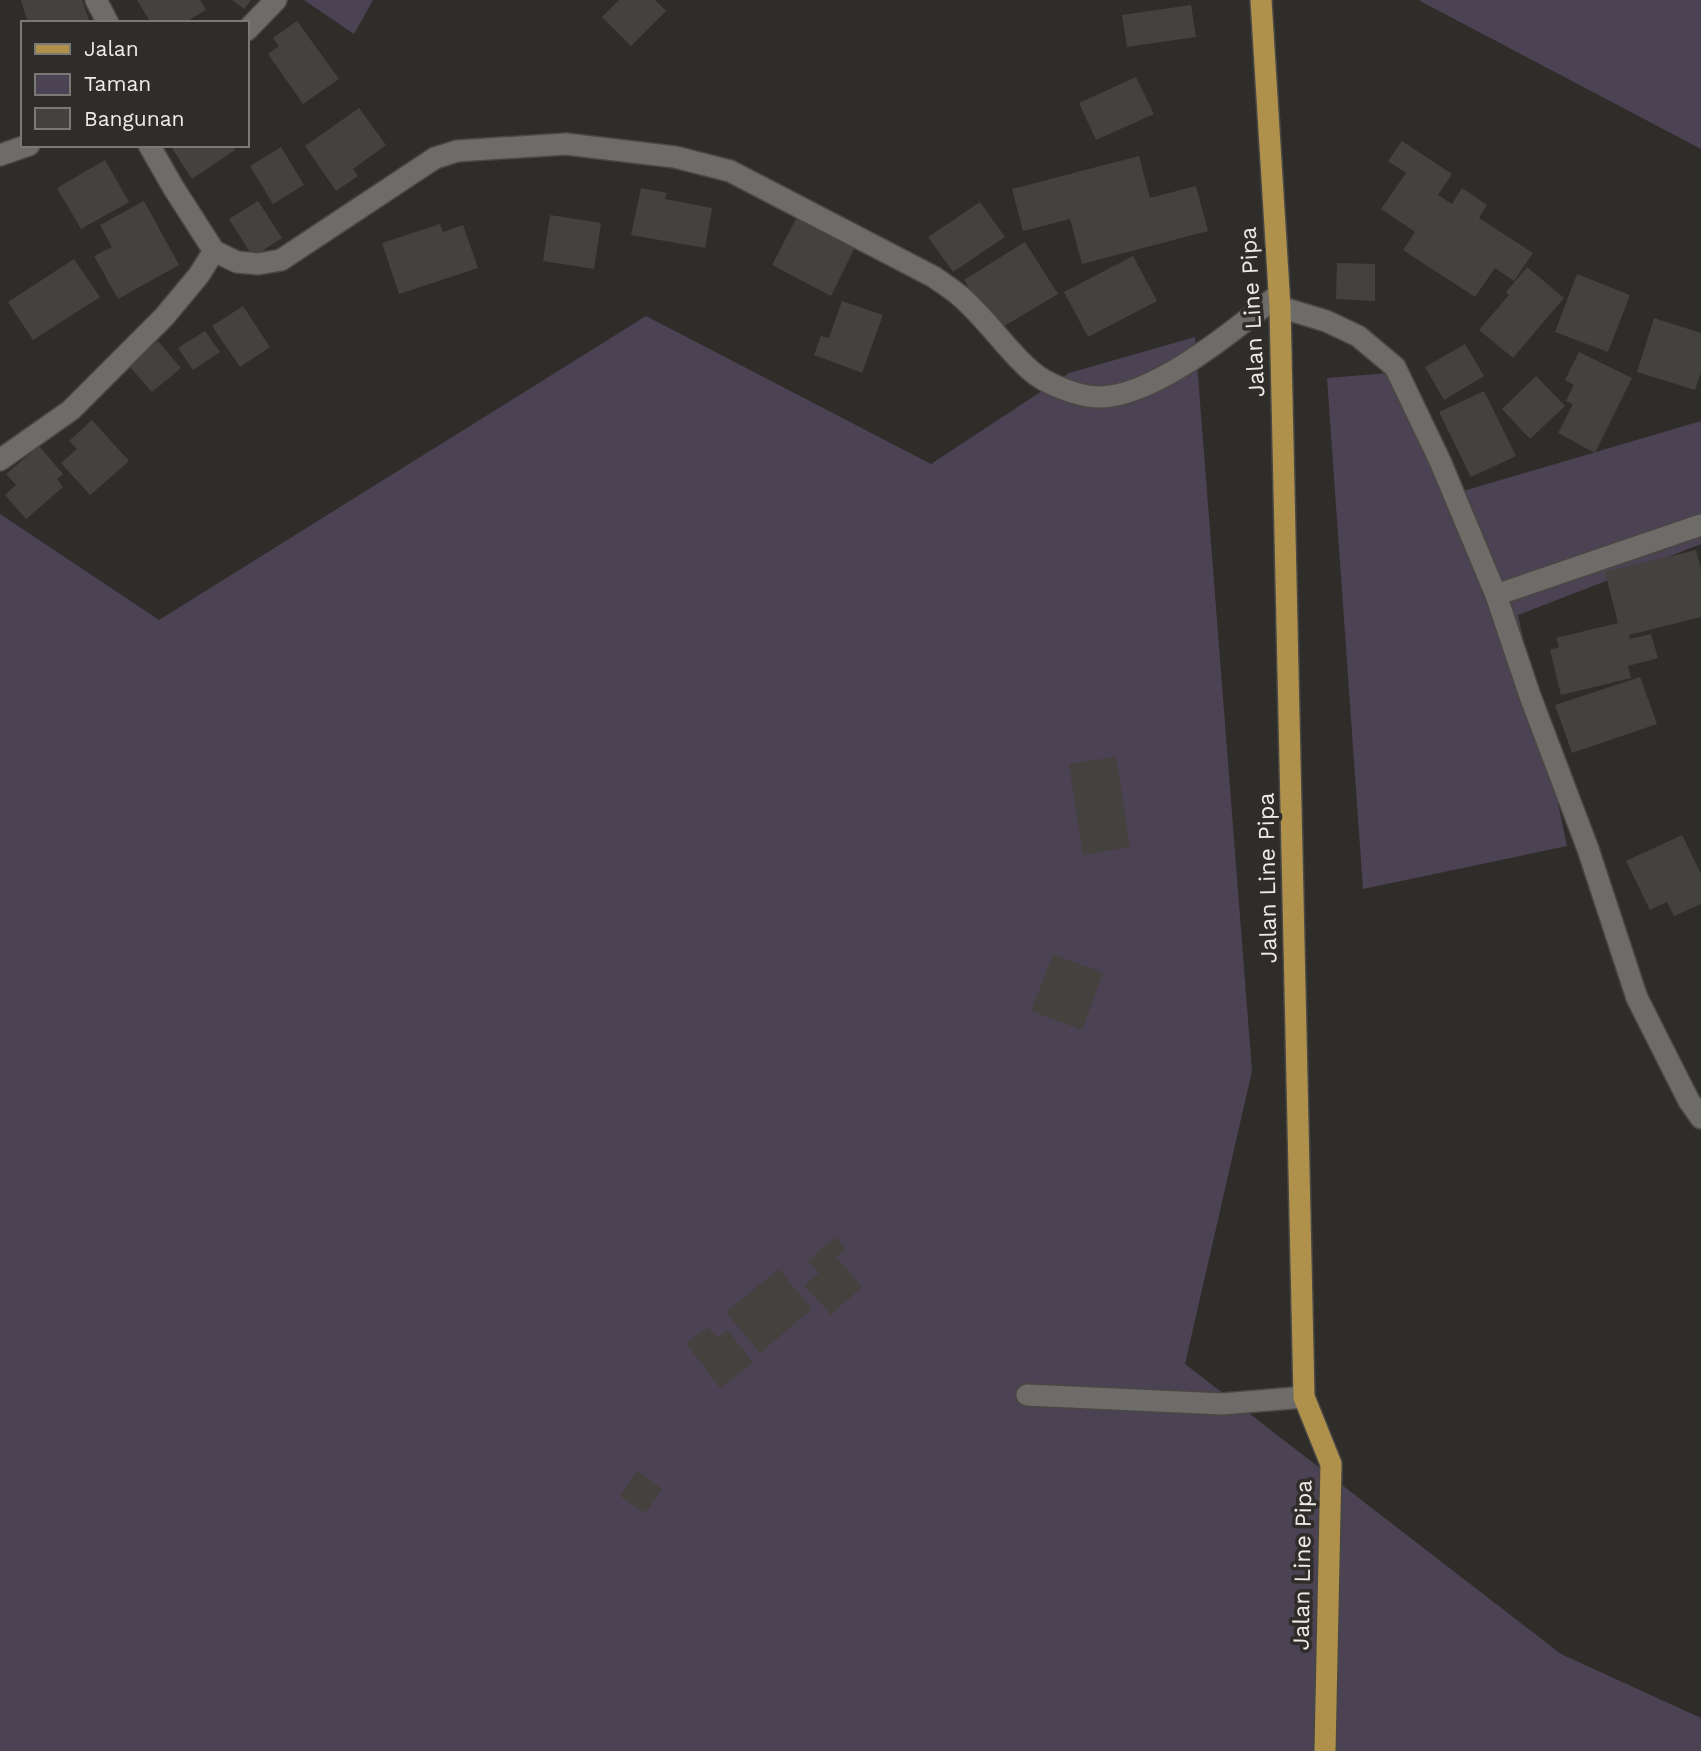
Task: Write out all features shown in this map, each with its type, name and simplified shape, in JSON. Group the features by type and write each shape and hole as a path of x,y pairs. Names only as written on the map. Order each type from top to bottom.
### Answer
{"main road":[{"name":"Jalan Line Pipa","path":"1261,0 1280,301 1304,1398 1331,1464 1325,1751"}],"street":[{"path":"96,0 107,21"},
{"path":"248,29 276,0"},
{"path":"150,147 214,251 237,262 258,264 281,260 435,158 457,151 566,144 675,156 730,171 934,277 960,296 1030,370 1047,383 1098,397 1123,393 1161,378 1280,301 1358,336 1395,367 1440,461 1496,595 1530,696 1588,849 1637,998 1689,1101 1701,1118"},
{"path":"0,155 23,147"},
{"path":"0,460 71,410 164,317 199,275 214,251"},
{"path":"1496,595 1701,525"},
{"path":"1027,1395 1223,1404 1304,1398"}],"green space":[{"path":"304,0 373,0 354,34"},
{"path":"1421,0 1701,0 1701,149 1420,1"},
{"path":"646,316 931,464 1069,373 1195,337 1252,1071 1185,1364 1561,1654 1701,1718 1701,1751 0,1751 0,514 159,620"},
{"path":"1401,372 1460,492 1701,421 1701,544 1518,615 1567,846 1363,889 1327,378"}],"building":[{"path":"21,0 82,0 89,21 27,21"},
{"path":"137,0 200,0 206,10 187,21 150,21"},
{"path":"232,0 251,0 244,9"},
{"path":"619,0 655,0 666,11 631,46 602,17"},
{"path":"1191,5 1196,37 1127,47 1122,15"},
{"path":"297,21 339,79 303,104 268,54 279,46 273,38"},
{"path":"1136,77 1154,114 1096,140 1079,103"},
{"path":"359,108 386,145 353,169 358,176 336,191 305,146"},
{"path":"1402,141 1452,174 1438,195 1452,204 1462,188 1487,205 1479,218 1533,253 1514,281 1495,268 1475,297 1403,250 1415,232 1381,209 1406,173 1388,161"},
{"path":"171,147 233,147 235,150 192,179"},
{"path":"281,147 304,185 273,204 250,166"},
{"path":"1139,156 1150,198 1196,186 1208,231 1082,264 1070,219 1023,231 1012,189"},
{"path":"105,160 129,202 81,229 57,188"},
{"path":"641,188 667,193 665,199 712,208 705,248 631,235"},
{"path":"144,201 179,265 118,299 94,256 112,247 100,225"},
{"path":"258,201 282,238 253,257 229,219"},
{"path":"980,202 1005,237 953,272 928,237"},
{"path":"550,215 601,223 594,269 543,261"},
{"path":"798,215 856,245 831,296 772,265"},
{"path":"440,224 443,232 463,225 478,268 399,294 382,243"},
{"path":"1025,242 1058,294 996,331 964,280"},
{"path":"1133,256 1157,301 1088,337 1064,292"},
{"path":"74,259 100,297 33,340 8,302"},
{"path":"1337,263 1375,264 1375,301 1336,299"},
{"path":"1527,267 1564,298 1513,358 1479,330 1509,295 1506,292"},
{"path":"1577,274 1630,295 1608,352 1555,332"},
{"path":"842,301 883,315 862,373 814,355 821,336 829,338"},
{"path":"243,306 270,347 240,367 212,326"},
{"path":"1654,318 1701,333 1701,372 1695,390 1637,372"},
{"path":"205,331 220,352 193,370 178,348"},
{"path":"158,341 181,368 152,392 128,365"},
{"path":"1465,344 1484,376 1444,400 1425,367"},
{"path":"1579,352 1632,378 1595,453 1558,433 1573,404 1566,401 1574,385 1565,380"},
{"path":"1536,376 1565,406 1530,439 1502,409"},
{"path":"1484,391 1516,456 1471,477 1439,412"},
{"path":"92,420 129,461 90,495 61,463 77,449 69,441"},
{"path":"39,446 63,474 57,479 63,487 26,519 5,495 16,485 6,474"},
{"path":"1696,550 1701,569 1701,617 1629,635 1630,639 1651,634 1658,658 1628,666 1631,678 1561,695 1550,650 1559,647 1556,638 1618,623 1605,572"},
{"path":"1640,677 1657,724 1572,753 1555,705"},
{"path":"1116,757 1130,847 1083,855 1069,764"},
{"path":"1682,835 1701,874 1701,904 1674,916 1667,902 1650,910 1626,861"},
{"path":"1053,954 1103,973 1082,1030 1031,1011"},
{"path":"835,1237 846,1249 836,1257 862,1287 831,1315 804,1285 819,1273 808,1261"},
{"path":"779,1269 812,1309 760,1353 726,1312"},
{"path":"708,1327 717,1338 728,1330 753,1363 720,1388 686,1343"},
{"path":"637,1471 662,1489 645,1513 620,1496"}]}
